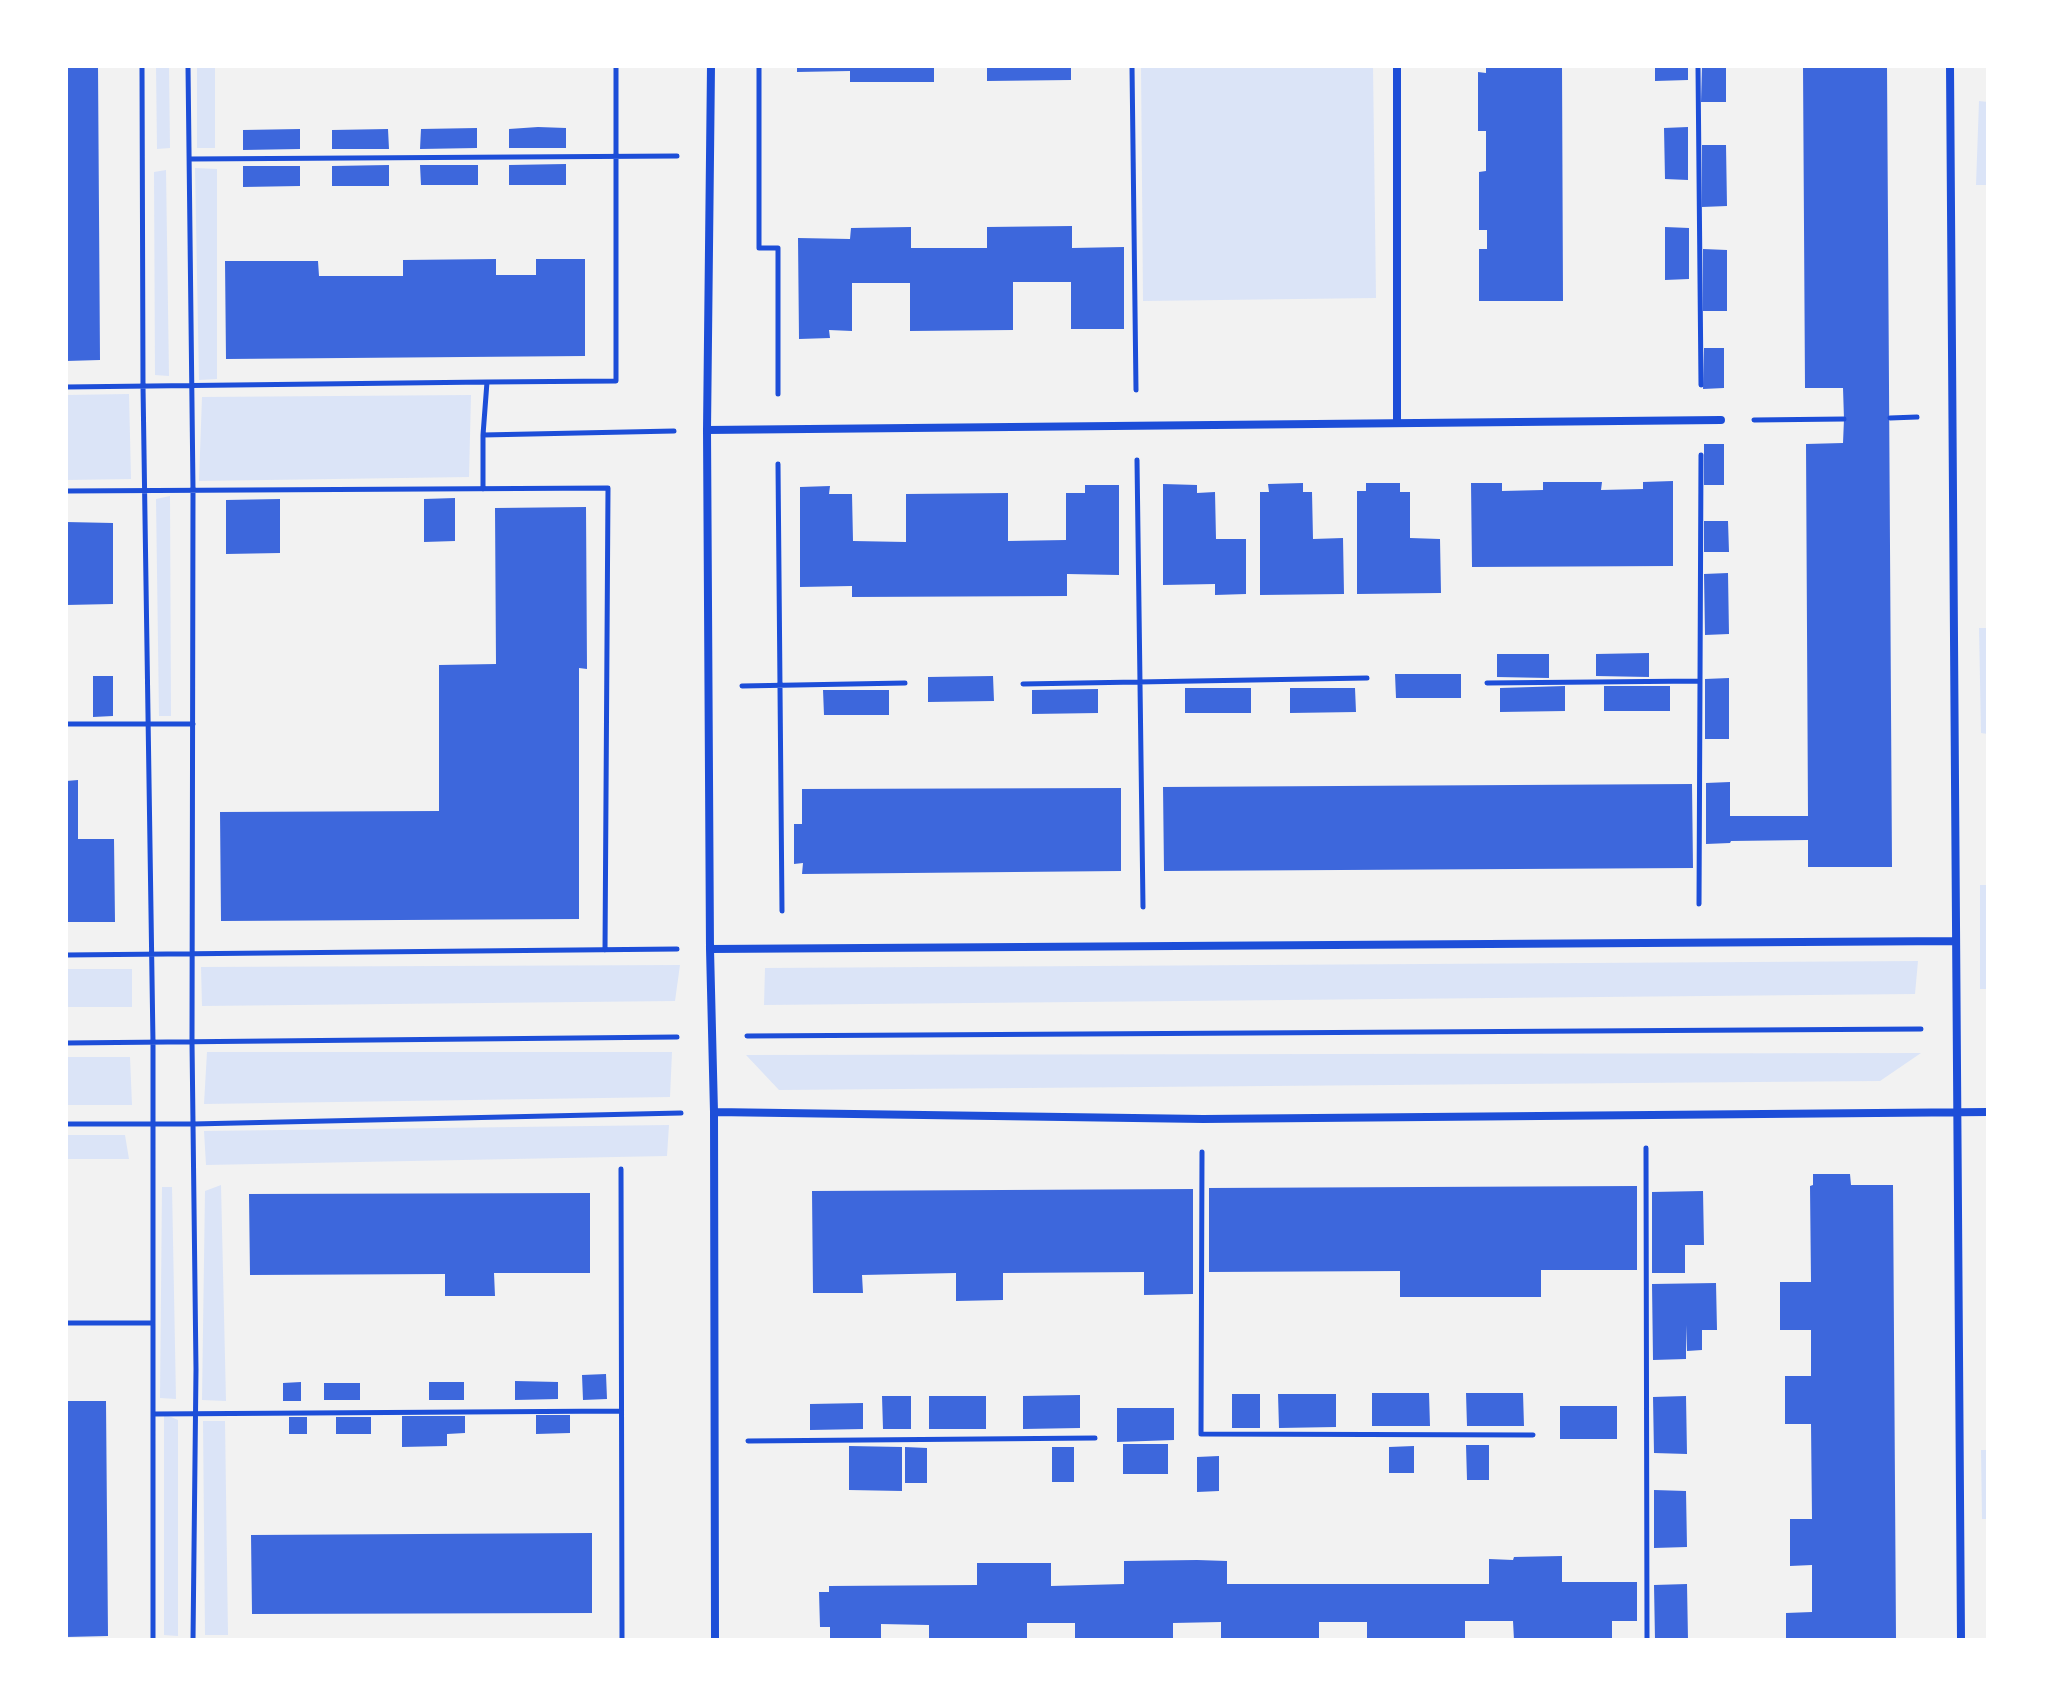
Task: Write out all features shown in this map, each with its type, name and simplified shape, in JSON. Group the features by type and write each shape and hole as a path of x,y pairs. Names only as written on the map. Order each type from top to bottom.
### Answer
{"street":[{"path":"711,66 707,430 714,1112 715,1640"},
{"path":"1397,66 1397,423"},
{"path":"1950,66 1961,1640"},
{"path":"707,430 1721,420"},
{"path":"710,949 1956,941"},
{"path":"714,1112 1203,1119 1988,1112"}],"path":[{"path":"142,66 144,489 153,1043 153,1640"},
{"path":"188,66 193,489 193,1640"},
{"path":"66,387 616,381 616,66"},
{"path":"759,66 759,248 778,248 782,911"},
{"path":"1132,66 1143,907"},
{"path":"1698,66 1702,420 1699,904"},
{"path":"190,159 710,156"},
{"path":"483,489 487,382"},
{"path":"1721,420 1844,419"},
{"path":"483,435 707,430"},
{"path":"66,491 608,488 605,950"},
{"path":"1023,684 1367,678"},
{"path":"1487,683 1700,681"},
{"path":"709,686 905,683"},
{"path":"66,724 193,724"},
{"path":"66,955 710,949"},
{"path":"66,1043 1957,1029"},
{"path":"66,1124 714,1112"},
{"path":"1647,1640 1645,1165 1648,1115"},
{"path":"1203,1119 1201,1434 1533,1435"},
{"path":"621,1169 622,1640"},
{"path":"66,1323 153,1323"},
{"path":"153,1414 621,1411"},
{"path":"714,1441 1095,1438"}],"shaded area":[{"path":"156,66 169,66 170,148 157,149"},
{"path":"197,66 215,66 215,148 197,148"},
{"path":"1141,66 1373,66 1376,298 1143,301"},
{"path":"1979,101 1988,102 1988,185 1976,185"},
{"path":"195,168 217,169 217,379 199,380"},
{"path":"166,170 169,376 155,375 154,172"},
{"path":"129,394 131,479 66,480 66,395"},
{"path":"471,395 469,477 199,481 202,397"},
{"path":"170,496 171,716 159,716 156,499"},
{"path":"1979,628 1988,628 1988,734 1981,733"},
{"path":"1980,885 1988,885 1988,989 1980,989"},
{"path":"1918,961 1915,994 764,1005 765,968"},
{"path":"680,965 675,1001 202,1006 201,967"},
{"path":"66,969 132,969 132,1007 66,1007"},
{"path":"207,1052 672,1052 670,1097 204,1104"},
{"path":"1921,1053 1880,1081 779,1090 746,1055"},
{"path":"66,1057 130,1057 132,1105 66,1105"},
{"path":"669,1125 667,1156 206,1165 204,1131"},
{"path":"66,1135 125,1135 129,1159 66,1159"},
{"path":"221,1185 226,1401 202,1400 205,1191"},
{"path":"162,1187 172,1187 176,1399 160,1398"},
{"path":"164,1414 178,1420 178,1636 164,1635"},
{"path":"203,1421 225,1421 228,1635 205,1635"},
{"path":"1981,1450 1988,1450 1988,1519 1982,1519"}],"building":[{"path":"66,66 98,66 100,360 66,361"},
{"path":"797,66 934,66 934,82 850,82 850,71 797,72"},
{"path":"987,66 1071,66 1071,80 987,81"},
{"path":"1486,66 1562,66 1563,301 1479,301 1479,249 1487,249 1487,230 1479,230 1479,172 1486,171 1486,131 1478,131 1478,72 1486,73"},
{"path":"1655,66 1688,66 1688,80 1655,81"},
{"path":"1702,66 1726,66 1726,102 1701,102"},
{"path":"1803,66 1887,66 1892,867 1808,867 1808,840 1706,844 1706,783 1730,782 1730,816 1808,816 1806,444 1843,443 1844,419 1843,388 1805,388"},
{"path":"1688,127 1688,180 1665,179 1664,128"},
{"path":"477,128 477,148 420,149 421,129"},
{"path":"566,128 566,148 509,148 509,129"},
{"path":"300,129 300,149 243,150 243,130"},
{"path":"388,129 389,149 332,149 332,130"},
{"path":"1702,145 1726,145 1727,206 1702,207"},
{"path":"566,164 566,185 509,185 509,165"},
{"path":"389,165 389,186 332,186 332,166"},
{"path":"420,165 478,165 478,185 421,185"},
{"path":"243,166 300,166 300,186 243,187"},
{"path":"1072,226 1072,248 1124,247 1124,329 1071,329 1071,282 1013,282 1013,330 910,331 910,283 852,283 852,331 829,330 830,338 799,339 798,238 850,239 851,228 911,227 911,248 987,248 987,227"},
{"path":"1665,227 1689,228 1689,279 1665,280"},
{"path":"1703,249 1727,250 1727,311 1703,311"},
{"path":"496,259 496,275 536,275 536,259 585,259 585,356 226,359 225,261 318,261 319,276 403,276 403,260"},
{"path":"1704,348 1724,348 1724,388 1703,389"},
{"path":"1704,444 1724,444 1724,485 1704,485"},
{"path":"1673,481 1673,566 1472,567 1471,483 1502,483 1502,491 1543,490 1543,482 1602,482 1601,490 1643,489 1643,482"},
{"path":"1303,483 1303,492 1312,492 1313,539 1343,538 1344,594 1260,595 1260,492 1269,492 1268,484"},
{"path":"1366,483 1400,483 1400,492 1410,492 1410,538 1440,539 1441,593 1357,594 1357,491 1366,491"},
{"path":"1163,484 1197,485 1197,493 1215,492 1216,539 1246,539 1246,594 1215,595 1215,584 1163,585"},
{"path":"1085,485 1119,485 1119,575 1067,574 1067,596 852,597 852,586 800,587 800,487 830,486 829,494 852,494 853,541 906,542 906,494 1008,493 1008,541 1066,540 1066,493 1085,493"},
{"path":"455,498 455,541 424,542 424,499"},
{"path":"280,499 280,553 226,554 226,500"},
{"path":"586,507 587,669 579,668 579,919 221,921 220,812 439,811 439,665 496,664 495,508"},
{"path":"1704,521 1728,521 1729,552 1704,552"},
{"path":"66,522 113,523 113,604 66,605"},
{"path":"1728,573 1729,634 1705,635 1704,574"},
{"path":"1649,653 1649,677 1596,676 1596,654"},
{"path":"1497,654 1549,654 1549,678 1497,677"},
{"path":"1395,674 1461,674 1461,698 1396,698"},
{"path":"93,676 113,676 113,716 93,717"},
{"path":"993,676 994,701 928,702 928,677"},
{"path":"1729,678 1729,739 1705,739 1705,679"},
{"path":"1565,686 1565,711 1500,712 1500,688"},
{"path":"1604,686 1670,686 1670,711 1604,711"},
{"path":"1185,688 1251,688 1251,713 1185,713"},
{"path":"1290,688 1355,688 1356,712 1290,713"},
{"path":"1098,689 1098,713 1032,714 1032,690"},
{"path":"823,690 889,690 889,715 824,715"},
{"path":"78,780 78,839 114,839 115,922 66,922 66,781"},
{"path":"1692,784 1693,868 1164,871 1163,787"},
{"path":"1121,788 1121,871 802,874 803,863 794,864 794,824 802,824 802,789"},
{"path":"1813,1174 1850,1174 1851,1185 1893,1185 1896,1640 1786,1640 1786,1613 1812,1612 1812,1565 1790,1566 1790,1519 1812,1519 1811,1424 1785,1424 1785,1376 1811,1376 1811,1330 1780,1330 1780,1282 1811,1282 1810,1186 1813,1185"},
{"path":"1637,1186 1637,1270 1541,1270 1541,1297 1400,1297 1400,1271 1209,1272 1209,1188"},
{"path":"1193,1189 1193,1294 1144,1295 1144,1272 1003,1273 1003,1300 956,1301 956,1273 862,1275 863,1293 813,1293 812,1191"},
{"path":"1703,1191 1704,1245 1685,1245 1685,1273 1652,1273 1652,1192"},
{"path":"590,1193 590,1273 494,1273 495,1296 445,1296 445,1274 250,1275 249,1194"},
{"path":"1716,1283 1717,1330 1702,1330 1702,1350 1687,1351 1686,1325 1686,1359 1653,1360 1652,1284"},
{"path":"606,1374 607,1399 583,1400 582,1375"},
{"path":"515,1381 558,1382 558,1399 515,1400"},
{"path":"301,1382 301,1401 283,1401 283,1383"},
{"path":"429,1382 464,1382 464,1400 429,1400"},
{"path":"324,1383 360,1383 360,1400 324,1400"},
{"path":"1372,1393 1429,1393 1430,1426 1372,1426"},
{"path":"1466,1393 1523,1393 1524,1426 1467,1426"},
{"path":"1232,1394 1260,1394 1260,1428 1232,1428"},
{"path":"1278,1394 1336,1394 1336,1427 1279,1428"},
{"path":"1080,1395 1080,1428 1023,1429 1023,1396"},
{"path":"882,1396 911,1396 911,1429 883,1429"},
{"path":"929,1396 986,1396 986,1429 929,1429"},
{"path":"1686,1396 1687,1454 1654,1453 1653,1397"},
{"path":"66,1401 106,1401 108,1636 66,1637"},
{"path":"863,1403 863,1429 810,1430 810,1404"},
{"path":"1560,1406 1617,1406 1617,1439 1560,1439"},
{"path":"1117,1408 1174,1408 1174,1440 1117,1442"},
{"path":"536,1415 570,1415 570,1433 536,1434"},
{"path":"402,1416 465,1416 465,1433 447,1434 447,1446 402,1447"},
{"path":"289,1417 307,1417 307,1434 289,1434"},
{"path":"336,1417 371,1417 371,1434 336,1434"},
{"path":"1123,1444 1168,1444 1168,1474 1123,1474"},
{"path":"1466,1445 1489,1445 1489,1480 1467,1480"},
{"path":"849,1446 902,1447 902,1491 849,1490"},
{"path":"1414,1446 1414,1473 1389,1473 1389,1447"},
{"path":"905,1447 927,1448 927,1483 905,1483"},
{"path":"1052,1447 1074,1447 1074,1482 1052,1482"},
{"path":"1219,1456 1219,1491 1197,1492 1197,1457"},
{"path":"1654,1490 1686,1491 1687,1547 1654,1548"},
{"path":"592,1533 592,1613 252,1614 251,1535"},
{"path":"1562,1556 1562,1582 1637,1582 1637,1621 1612,1621 1612,1640 1514,1640 1513,1621 1465,1621 1465,1640 1367,1640 1367,1622 1319,1622 1319,1640 1221,1640 1221,1622 1173,1623 1173,1640 1075,1640 1075,1623 1027,1623 1027,1640 929,1640 929,1625 881,1624 881,1640 830,1640 830,1627 820,1627 819,1592 829,1592 829,1586 977,1585 977,1563 1051,1563 1051,1586 1124,1584 1124,1561 1197,1560 1227,1561 1227,1584 1489,1584 1489,1559"},
{"path":"1687,1584 1688,1640 1655,1640 1654,1585"}]}
